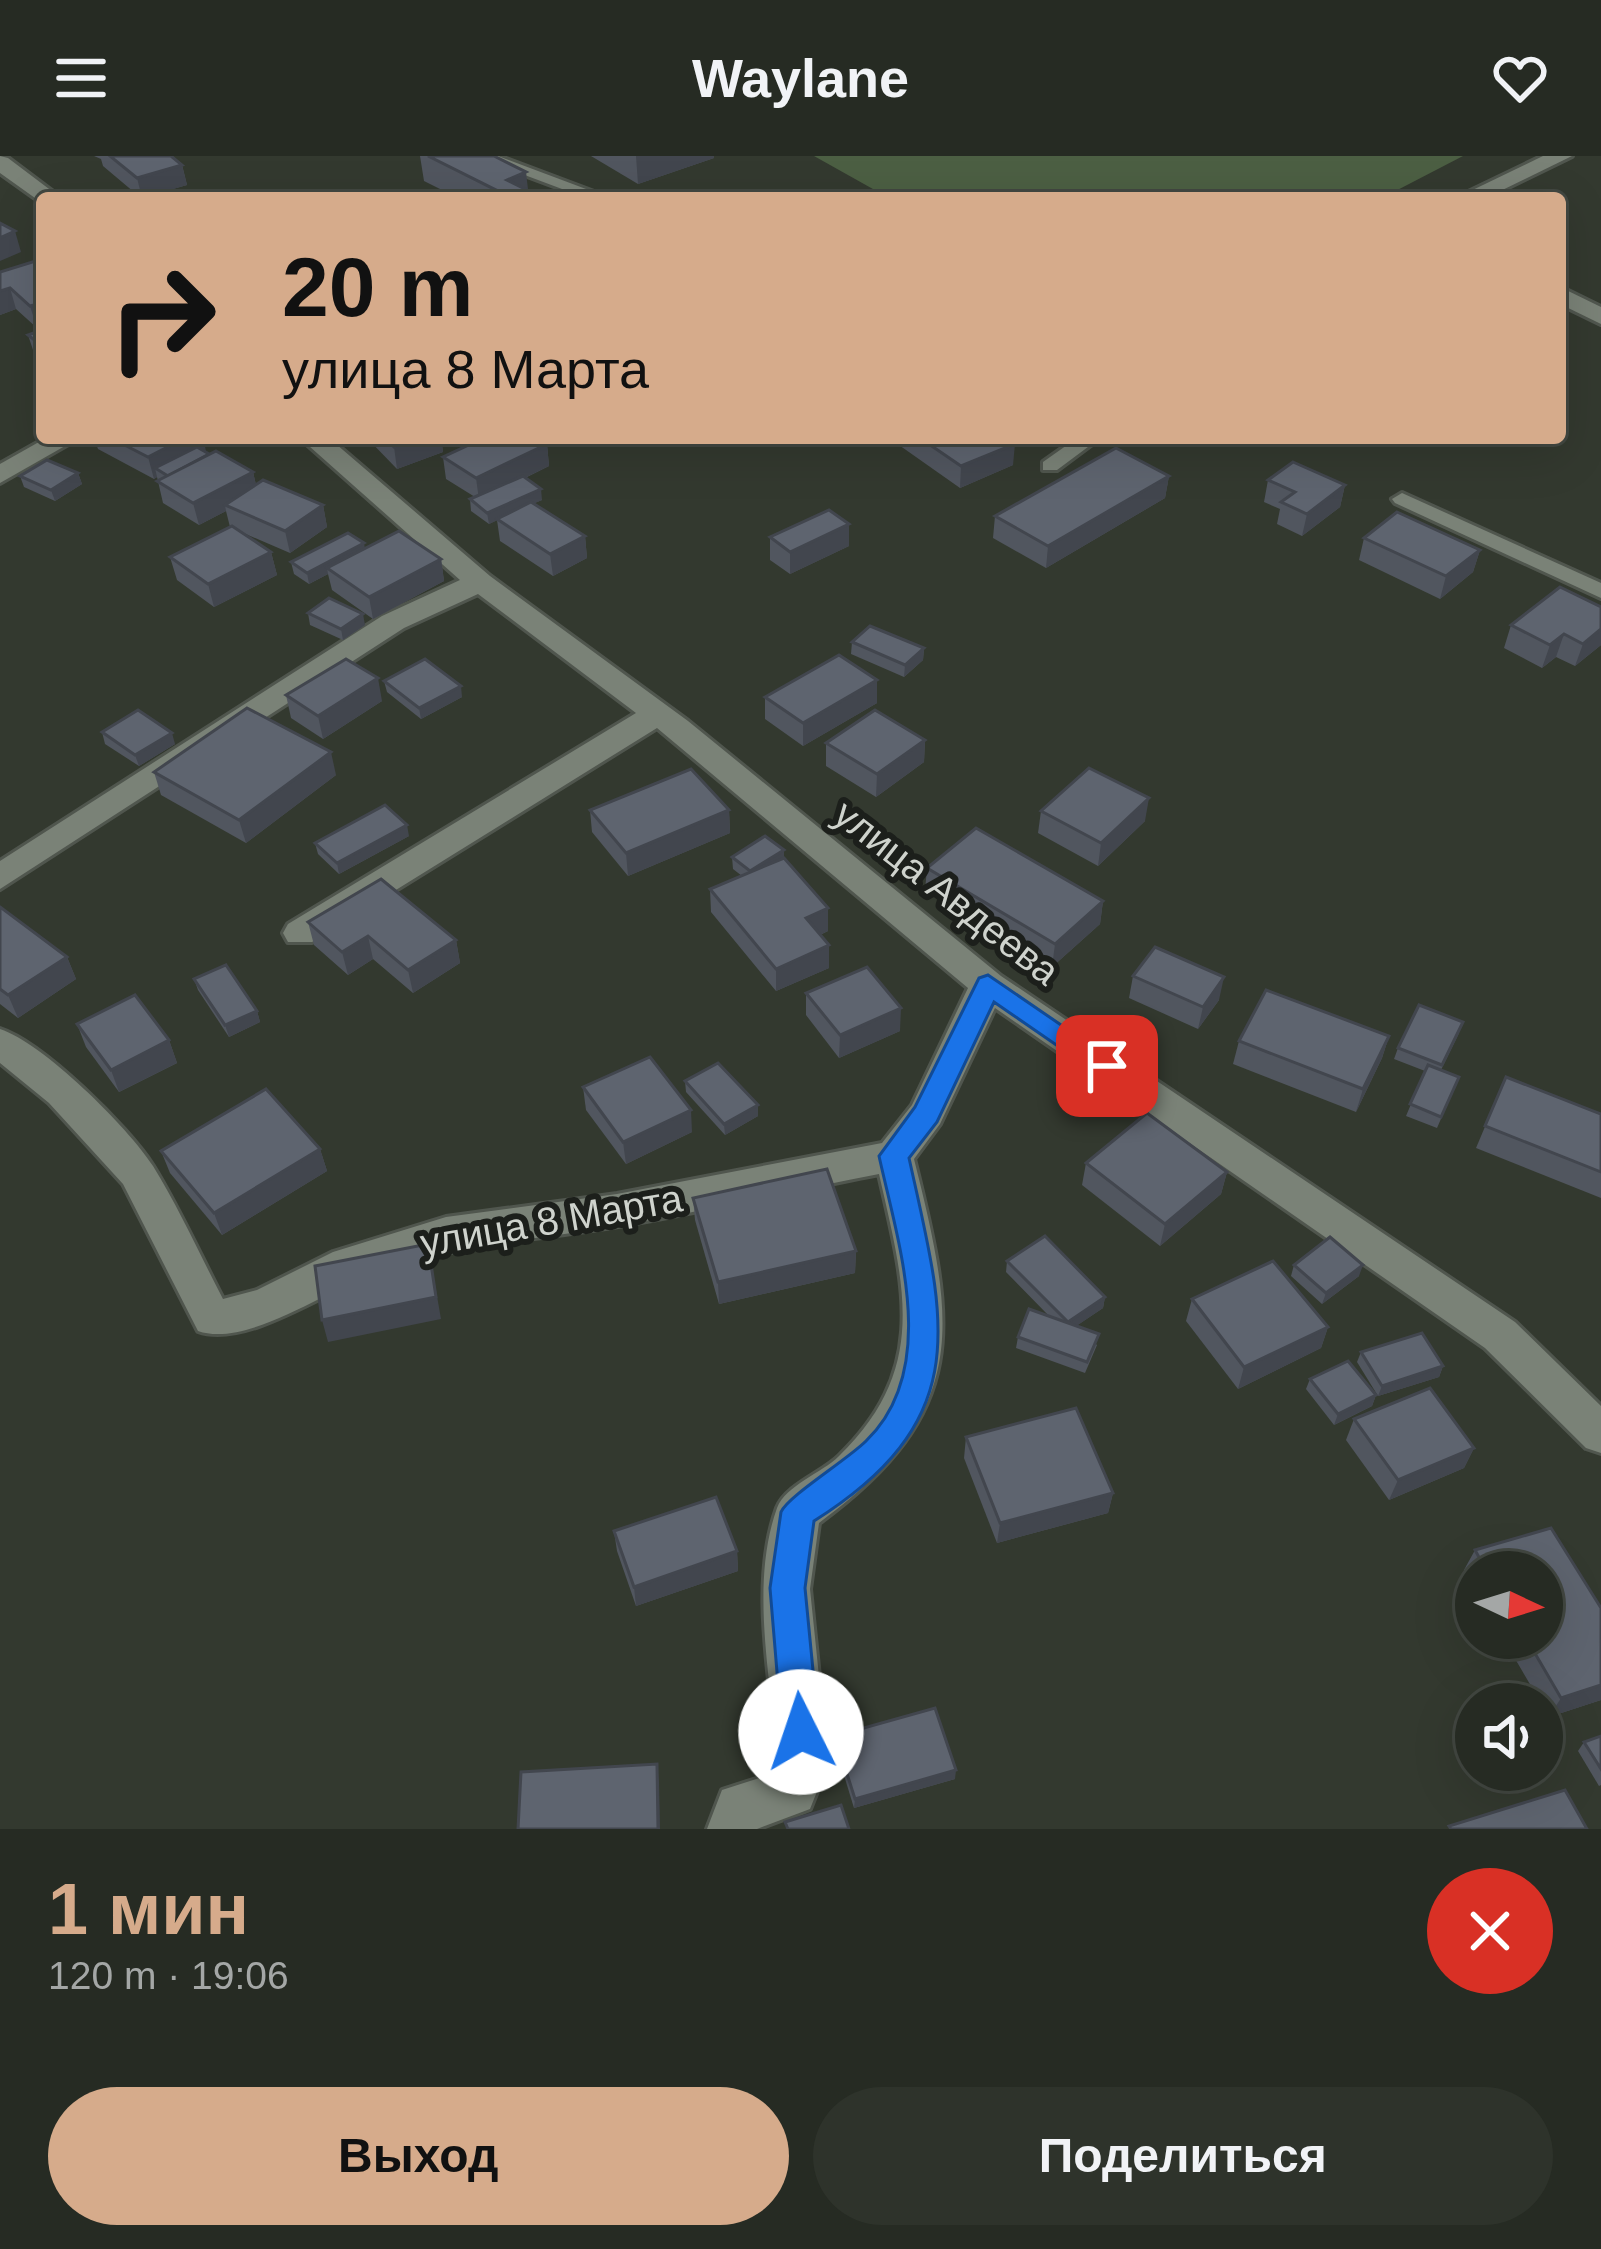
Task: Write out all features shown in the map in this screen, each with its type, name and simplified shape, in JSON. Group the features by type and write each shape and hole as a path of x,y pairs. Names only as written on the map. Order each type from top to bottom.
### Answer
{"street":[{"path":"1480,192 1561,156"},
{"path":"0,163 41,192"},
{"path":"1566,297 1601,316"},
{"path":"0,475 55,444"},
{"name":"улица Авдеева","path":"320,444 480,582 657,714 988,985 1500,1335 1601,1434"},
{"path":"0,877 393,622 480,582"},
{"path":"300,933 657,714"},
{"path":"732,1829 740,1808 793,1792 803,1764 787,1588 798,1512 846,1482 890,1440 911,1398 925,1300 894,1156 926,1114 988,985"},
{"name":"улица 8 Марта","path":"0,1043 62,1093 136,1173 213,1319 266,1305 347,1264 446,1233 617,1210 894,1156"}],"lane":[{"path":"482,156 585,192"},
{"path":"1050,466 1081,444"},
{"path":"1402,499 1601,591"}],"green space":[{"path":"814,156 1463,156 1394,192 878,192"}],"building":[{"path":"110,156 171,156 182,165 137,178"},
{"path":"428,156 494,156 526,172 507,180 531,192 500,192"},
{"path":"0,223 15,231 0,238"},
{"path":"36,261 36,304 30,306 10,288 0,291 0,272"},
{"path":"123,444 173,444 148,457"},
{"path":"471,444 547,444 476,478 443,457"},
{"path":"929,444 1015,444 961,466"},
{"path":"197,447 209,454 168,476 155,468"},
{"path":"1116,448 1169,476 1048,546 995,516"},
{"path":"216,451 253,472 193,503 157,481"},
{"path":"47,460 78,473 51,490 20,476"},
{"path":"1293,462 1345,485 1307,514 1281,502 1295,492 1268,480"},
{"path":"523,476 541,489 487,513 470,499"},
{"path":"263,480 323,505 285,531 225,505"},
{"path":"531,502 585,536 550,554 497,519"},
{"path":"829,510 849,524 790,552 770,537"},
{"path":"1397,512 1480,550 1446,576 1364,538"},
{"path":"232,526 271,552 208,584 170,557"},
{"path":"399,531 441,559 369,597 327,568"},
{"path":"348,533 364,543 307,573 291,562"},
{"path":"1560,587 1601,607 1601,629 1583,644 1564,634 1550,645 1511,625"},
{"path":"329,598 363,614 341,629 308,613"},
{"path":"870,626 924,648 905,665 852,642"},
{"path":"839,655 877,680 803,723 765,697"},
{"path":"346,659 378,678 318,716 286,695"},
{"path":"425,659 461,686 419,708 384,681"},
{"path":"247,708 331,752 239,820 154,772"},
{"path":"138,710 172,733 135,755 102,732"},
{"path":"875,710 925,740 877,774 826,743"},
{"path":"1089,768 1149,798 1101,843 1041,811"},
{"path":"691,769 729,810 626,853 590,810"},
{"path":"385,805 407,825 337,863 315,843"},
{"path":"976,828 1103,901 1055,944 927,868"},
{"path":"765,836 784,850 750,871 732,857"},
{"path":"784,858 828,908 806,918 829,945 776,969 710,889"},
{"path":"381,879 456,940 408,970 368,936 342,952 308,922"},
{"path":"0,907 67,957 8,995 0,989"},
{"path":"1155,947 1224,977 1203,1007 1133,976"},
{"path":"226,965 257,1011 225,1025 194,979"},
{"path":"867,967 901,1008 840,1035 806,993"},
{"path":"1266,990 1389,1036 1363,1089 1239,1041"},
{"path":"135,995 169,1040 111,1070 77,1024"},
{"path":"1419,1005 1463,1022 1442,1065 1398,1048"},
{"path":"650,1057 691,1110 623,1142 583,1087"},
{"path":"718,1063 758,1105 724,1124 685,1081"},
{"path":"1428,1065 1459,1077 1441,1117 1410,1104"},
{"path":"1506,1077 1601,1114 1601,1172 1485,1126"},
{"path":"266,1089 320,1149 214,1213 161,1151"},
{"path":"1147,1113 1227,1172 1165,1224 1086,1163"},
{"path":"827,1169 856,1251 718,1282 693,1198"},
{"path":"1045,1236 1105,1297 1068,1322 1007,1261"},
{"path":"1330,1237 1363,1265 1326,1293 1294,1265"},
{"path":"428,1244 436,1297 322,1320 315,1266"},
{"path":"1273,1261 1328,1327 1244,1367 1192,1299"},
{"path":"1029,1309 1099,1334 1087,1362 1018,1337"},
{"path":"1422,1333 1443,1366 1382,1386 1361,1352"},
{"path":"1348,1361 1376,1395 1338,1414 1310,1379"},
{"path":"1430,1388 1474,1448 1398,1480 1354,1419"},
{"path":"1076,1408 1113,1493 1000,1523 966,1437"},
{"path":"716,1497 737,1551 634,1587 614,1531"},
{"path":"1551,1528 1601,1608 1601,1685 1563,1697 1563,1683 1552,1683 1538,1659 1563,1659 1563,1551 1475,1550"},
{"path":"935,1708 956,1770 855,1799 835,1736"},
{"path":"1601,1736 1601,1769 1584,1742"},
{"path":"657,1764 658,1829 518,1829 521,1772"},
{"path":"1563,1791 1587,1829 1449,1826"},
{"path":"841,1805 849,1829 788,1829 785,1822"}],"route":[{"path":"801,1732 787,1588 798,1512 846,1482 890,1440 911,1398 922,1348 925,1300 894,1156 926,1114 988,985 1107,1066"}]}
